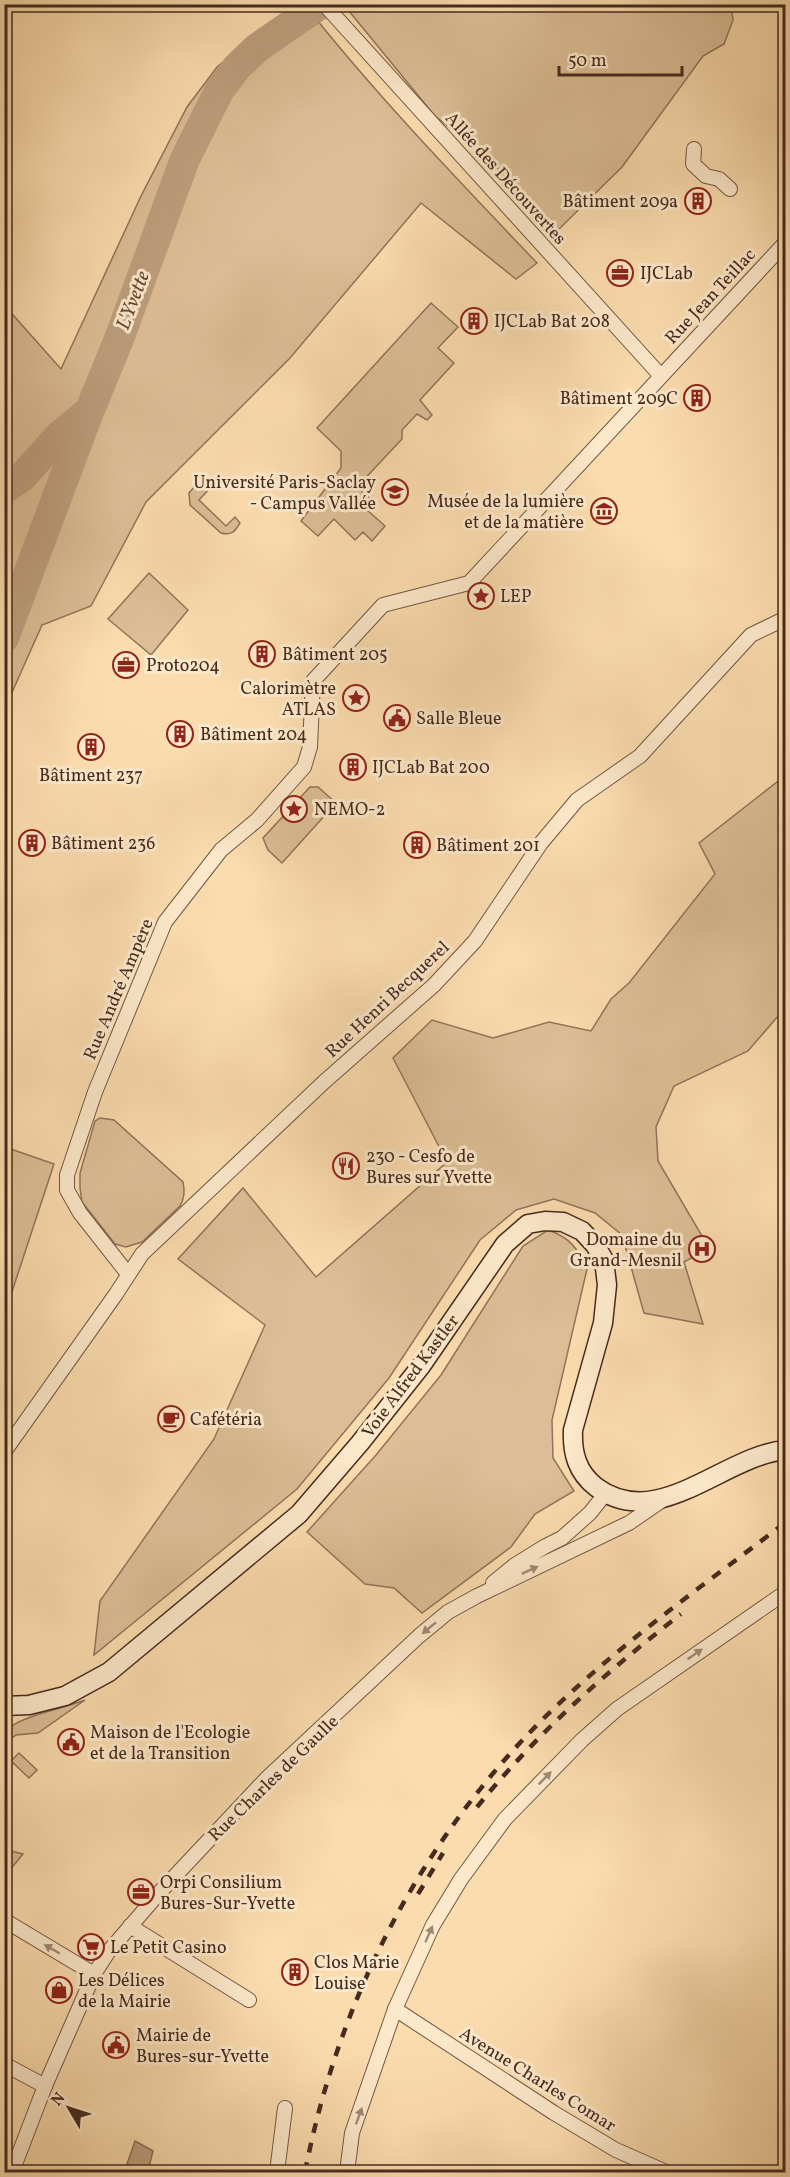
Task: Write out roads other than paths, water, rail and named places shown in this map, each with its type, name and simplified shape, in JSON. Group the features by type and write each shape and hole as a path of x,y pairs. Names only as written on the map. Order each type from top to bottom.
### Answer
{"main road":[{"name":"Voie Alfred Kastler","path":"4,1706 29,1705 65,1696 109,1672 299,1514 422,1366 505,1244 528,1224 545,1221 563,1222 582,1231 595,1245 604,1260 607,1285 603,1323 576,1416 573,1446 581,1471 605,1494"},
{"name":"Rue Charles de Gaulle","path":"605,1494 625,1500 664,1500 772,1451 786,1450"}],"street":[{"name":"Allée des Découvertes","path":"324,4 661,376"},
{"path":"694,149 693,164 706,176 719,179 730,189"},
{"name":"Rue Jean Teillac","path":"661,376 786,242"},
{"name":"Rue André Ampère","path":"128,1274 80,1213 67,1190 67,1175 95,1092 165,922 221,850 257,820 304,766 310,747 313,681 384,605 469,583 661,376"},
{"name":"Rue Henri Becquerel","path":"128,1274 142,1254 155,1241 324,1082 434,985 476,941 541,843 577,800 640,756 751,635 782,620 786,621"},
{"path":"4,1452 128,1274"},
{"name":"Rue Charles de Gaulle","path":"477,1596 515,1565 544,1546 562,1538 590,1513 605,1494"},
{"name":"Rue Charles de Gaulle","path":"45,2085 92,1978 109,1951 166,1884 268,1777 448,1612 629,1523 664,1500"},
{"path":"347,2172 352,2133 395,2009 433,1925 461,1879 505,1819 582,1740 618,1709 786,1592"},
{"path":"6,1925 92,1978"},
{"path":"130,1926 249,2000"},
{"name":"Avenue Charles Comar","path":"395,2009 554,2113 616,2150 666,2172"},
{"path":"4,2064 45,2085 12,2172"},
{"path":"278,2172 285,2108"}],"waterway":[{"name":"L'Yvette","path":"4,638 119,339 185,159 219,91 237,67 257,48 321,4"},
{"path":"4,489 22,477 60,435 88,412"}],"railway":[{"path":"305,2172 321,2105 341,2039 367,1975 398,1914 433,1854 473,1798 517,1746 592,1673 786,1522"},
{"path":"477,1807 524,1754 573,1705 681,1614"},
{"path":"418,1894 443,1853"}],"place":[{"name":"Bâtiment 209a","path":"698,201"},
{"name":"IJCLab","path":"620,273"},
{"name":"IJCLab Bat 208","path":"474,321"},
{"name":"Bâtiment 209C","path":"697,398"},
{"name":"Université Paris-Saclay - Campus Vallée","path":"395,492"},
{"name":"Musée de la lumière et de la matière","path":"604,511"},
{"name":"LEP","path":"481,596"},
{"name":"Bâtiment 205","path":"262,654"},
{"name":"Proto204","path":"126,665"},
{"name":"Calorimètre ATLAS","path":"356,698"},
{"name":"Salle Bleue","path":"397,718"},
{"name":"Bâtiment 204","path":"180,734"},
{"name":"Bâtiment 237","path":"91,747"},
{"name":"IJCLab Bat 200","path":"353,767"},
{"name":"NEMO-2","path":"294,809"},
{"name":"Bâtiment 236","path":"32,843"},
{"name":"Bâtiment 201","path":"417,845"},
{"name":"230 - Cesfo de Bures sur Yvette","path":"346,1166"},
{"name":"Domaine du Grand-Mesnil","path":"702,1249"},
{"name":"Cafétéria","path":"171,1419"},
{"name":"Maison de l'Ecologie et de la Transition","path":"71,1742"},
{"name":"Orpi Consilium Bures-Sur-Yvette","path":"141,1892"},
{"name":"Le Petit Casino","path":"91,1947"},
{"name":"Clos Marie Louise","path":"295,1972"},
{"name":"Les Délices de la Mairie","path":"59,1990"},
{"name":"Mairie de Bures-sur-Yvette","path":"116,2045"}]}
